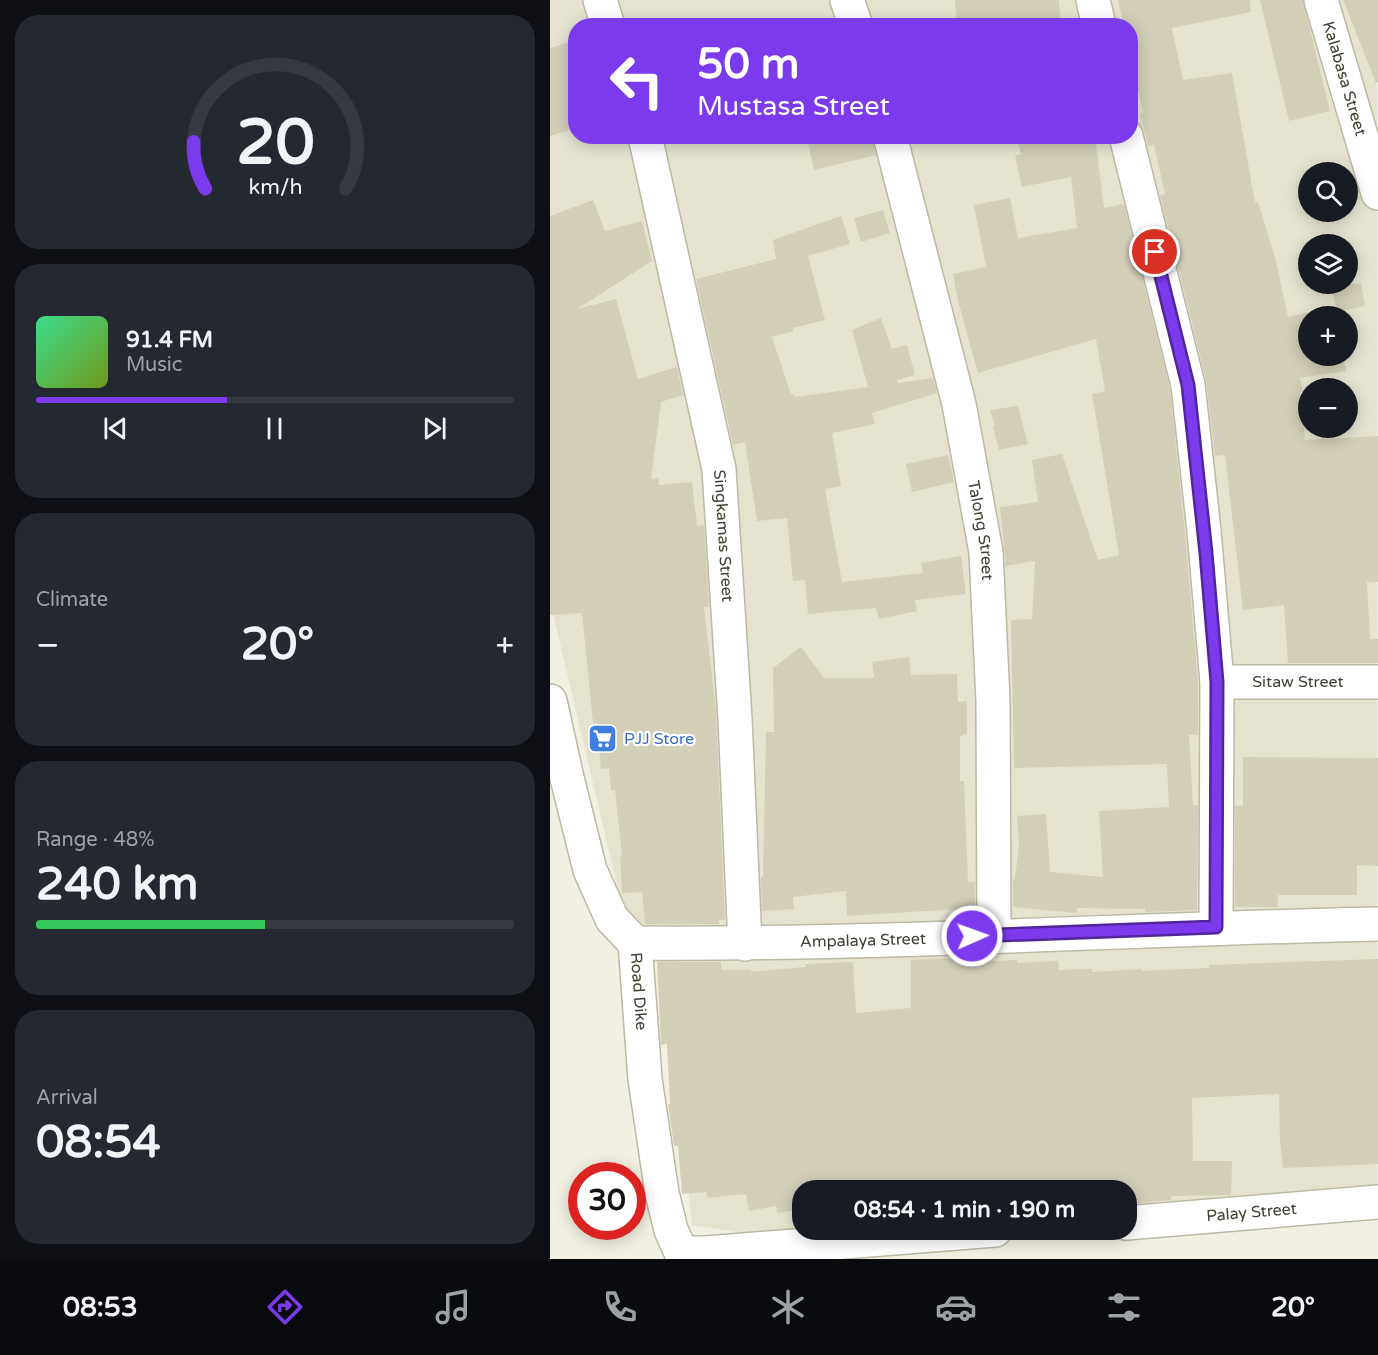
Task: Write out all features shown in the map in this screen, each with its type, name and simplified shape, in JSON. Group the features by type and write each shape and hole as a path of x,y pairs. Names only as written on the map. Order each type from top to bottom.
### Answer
{"street":[{"path":"600,0 606,18"},
{"path":"847,0 853,18"},
{"path":"1093,0 1097,18"},
{"name":"Kalabasa Street","path":"1321,0 1378,193"},
{"name":"Singkamas Street","path":"647,144 719,469 735,718 745,944"},
{"name":"Talong Street","path":"892,144 959,404 986,552 993,701 994,935"},
{"path":"1128,144 1188,385 1217,682 1216,927"},
{"name":"Sitaw Street","path":"1217,682 1378,682"},
{"name":"Road Dike","path":"550,701 566,778 590,870 612,919 635,943 645,1079 662,1193 671,1230 683,1256"},
{"name":"Ampalaya Street","path":"635,943 745,944 1216,927 1378,924"},
{"name":"Palay Street","path":"1137,1222 1378,1202"},
{"path":"683,1256 875,1240"}],"shaded area":[{"path":"550,0 1377,0 1377,1188 1137,1205 1137,1180 792,1180 792,1230 743,1233 692,1225 665,973 621,902 550,601"}],"building":[{"path":"955,0 1059,0 1060,18 956,18"},
{"path":"1118,0 1250,0 1251,12 1172,28 1183,80 1232,73 1255,203 1258,202 1276,261 1288,317 1298,315 1298,366 1345,366 1346,371 1298,378 1298,438 1305,438 1305,440 1378,436 1378,582 1367,582 1370,639 1378,639 1378,663 1288,663 1284,605 1243,610 1225,455 1215,456 1206,380 1160,195 1165,194 1154,145 1148,146 1140,113 1143,113 1138,90 1138,18 1122,18"},
{"path":"1260,0 1303,0 1330,111 1289,121"},
{"path":"1343,0 1378,0 1378,82 1376,83"},
{"path":"568,42 568,130 550,136 550,48"},
{"path":"808,144 874,144 876,155 814,170"},
{"path":"1018,144 1096,144 1104,208 1124,204 1170,388 1198,683 1198,735 1189,735 1193,805 1198,805 1197,910 1145,912 1145,909 1077,908 1077,913 1013,907 1013,879 1015,879 1019,843 1017,816 1046,814 1050,872 1103,877 1099,811 1169,807 1167,764 1014,768 1011,620 1032,619 1035,561 1006,566 1000,507 1038,502 1032,460 1062,454 1098,560 1119,555 1092,394 1105,391 1096,339 978,373 958,301 953,274 986,267 974,205 1010,198 1018,238 1077,228 1071,177 1022,187 1015,156 1021,154"},
{"path":"593,200 605,231 642,221 652,261 577,309 616,299 638,379 677,367 683,395 661,402 651,479 659,478 659,485 692,482 697,526 704,525 709,607 704,607 716,711 725,920 719,920 719,924 645,924 642,892 622,893 620,855 622,855 615,790 611,790 609,768 601,769 597,723 593,723 582,613 550,615 550,216"},
{"path":"883,210 890,233 861,242 854,218"},
{"path":"841,216 850,244 808,256 825,320 793,328 794,331 772,337 791,395 794,394 795,397 868,387 852,330 881,318 892,349 907,345 915,375 897,380 898,383 933,378 937,393 872,413 875,424 832,433 841,486 825,489 842,582 923,573 921,563 961,556 966,594 915,600 917,611 879,619 876,608 808,614 805,580 793,581 787,518 757,521 745,442 733,445 696,279 776,259 773,240"},
{"path":"1358,284 1361,284 1365,306 1336,306 1333,294 1358,294"},
{"path":"1018,406 1028,444 999,450 990,410"},
{"path":"948,455 954,482 912,492 906,464"},
{"path":"801,647 824,678 874,678 872,662 909,657 911,675 957,674 958,702 967,701 967,734 960,736 960,781 964,781 968,882 975,882 975,908 847,916 846,891 793,897 794,909 762,911 766,732 774,732 773,668"},
{"path":"1243,757 1378,758 1378,866 1357,865 1357,895 1278,895 1278,907 1235,907 1235,806 1243,806"},
{"path":"990,956 990,961 1017,960 1017,963 1058,961 1059,970 1092,969 1092,972 1378,959 1378,1164 1283,1168 1279,1094 1192,1098 1193,1161 1232,1161 1231,1195 1171,1196 1171,1200 1137,1203 1137,1180 792,1180 792,1211 777,1213 776,1206 749,1211 746,1194 707,1198 706,1192 682,1194 678,1146 674,1146 668,1104 670,1104 667,1044 661,1045 657,962 721,962 721,970 751,970 751,972 806,967 806,964 853,962 856,1013 911,1008 911,960"}],"place":[{"name":"PJJ Store","path":"603,739"}],"route":[{"path":"972,936 1216,927 1217,682 1206,553 1188,385 1155,252"}]}
